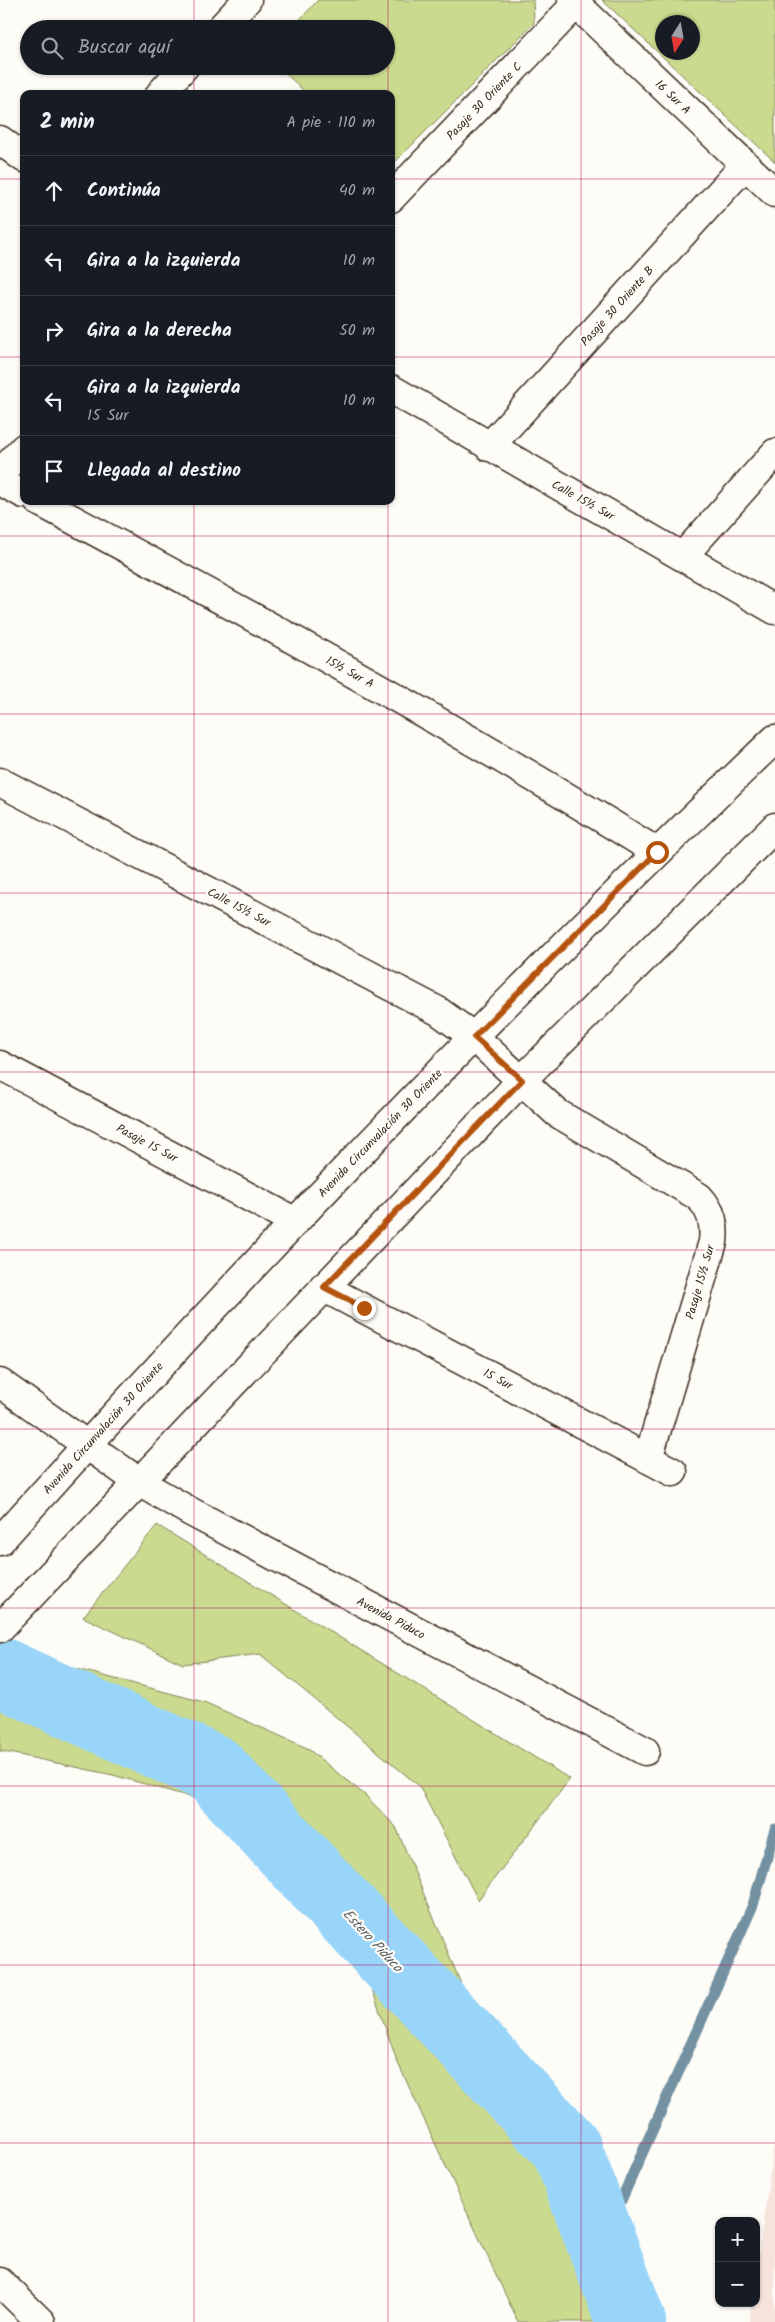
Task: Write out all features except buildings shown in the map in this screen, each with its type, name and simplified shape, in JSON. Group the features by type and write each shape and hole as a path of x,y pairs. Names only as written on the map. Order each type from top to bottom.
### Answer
{"street":[{"path":"228,20 247,0"},
{"name":"16 Sur A","path":"574,2 775,193"},
{"name":"Pasaje 30 Oriente C","path":"395,194 574,2"},
{"path":"164,90 177,75"},
{"path":"0,140 20,155"},
{"name":"Pasaje 30 Oriente B","path":"489,447 745,165"},
{"name":"Calle 15½ Sur","path":"395,391 775,610"},
{"path":"0,474 20,452"},
{"path":"682,556 775,453"},
{"path":"0,481 20,492"},
{"name":"15½ Sur A","path":"46,505 196,585 384,691 657,852"},
{"name":"Avenida Circunvalación 30 Oriente","path":"0,1541 294,1221 657,852 775,739"},
{"name":"Calle 15½ Sur","path":"0,782 423,1003 474,1037 522,1080"},
{"path":"0,1628 522,1080 775,827"},
{"name":"Pasaje 15 Sur","path":"0,1065 294,1221"},
{"name":"Pasaje 15½ Sur","path":"522,1080 556,1113 699,1197 712,1216 714,1228 712,1242 648,1459"},
{"name":"15 Sur","path":"324,1287 673,1472"},
{"name":"Avenida Piduco","path":"0,1383 139,1482 192,1512 645,1751"},
{"path":"0,2282 41,2322"}],"shaded area":[{"path":"775,2137 775,2322 749,2322 751,2307 760,2307 760,2244"}],"green space":[{"path":"318,0 533,0 534,23 395,162 395,90 303,90 287,75 395,75 395,20 299,20"},
{"path":"602,0 775,0 775,162 666,60 700,60 700,15 655,15 655,50"},
{"path":"157,1525 570,1779 478,1900 419,1786 260,1654 183,1664 83,1617"},
{"path":"0,1640 77,1669 204,1702 307,1748 366,1796 396,1827 522,2131 589,2257 620,2322 518,2322 397,2061 366,1972 321,1876 215,1804 113,1775 0,1751"}],"waterway":[{"name":"Estero Piduco","path":"0,1672 213,1769 566,2147 631,2322"},
{"path":"602,2243 753,1905 775,1829"}],"route":[{"path":"364,1308 324,1287 522,1080 474,1037 657,852"}]}
